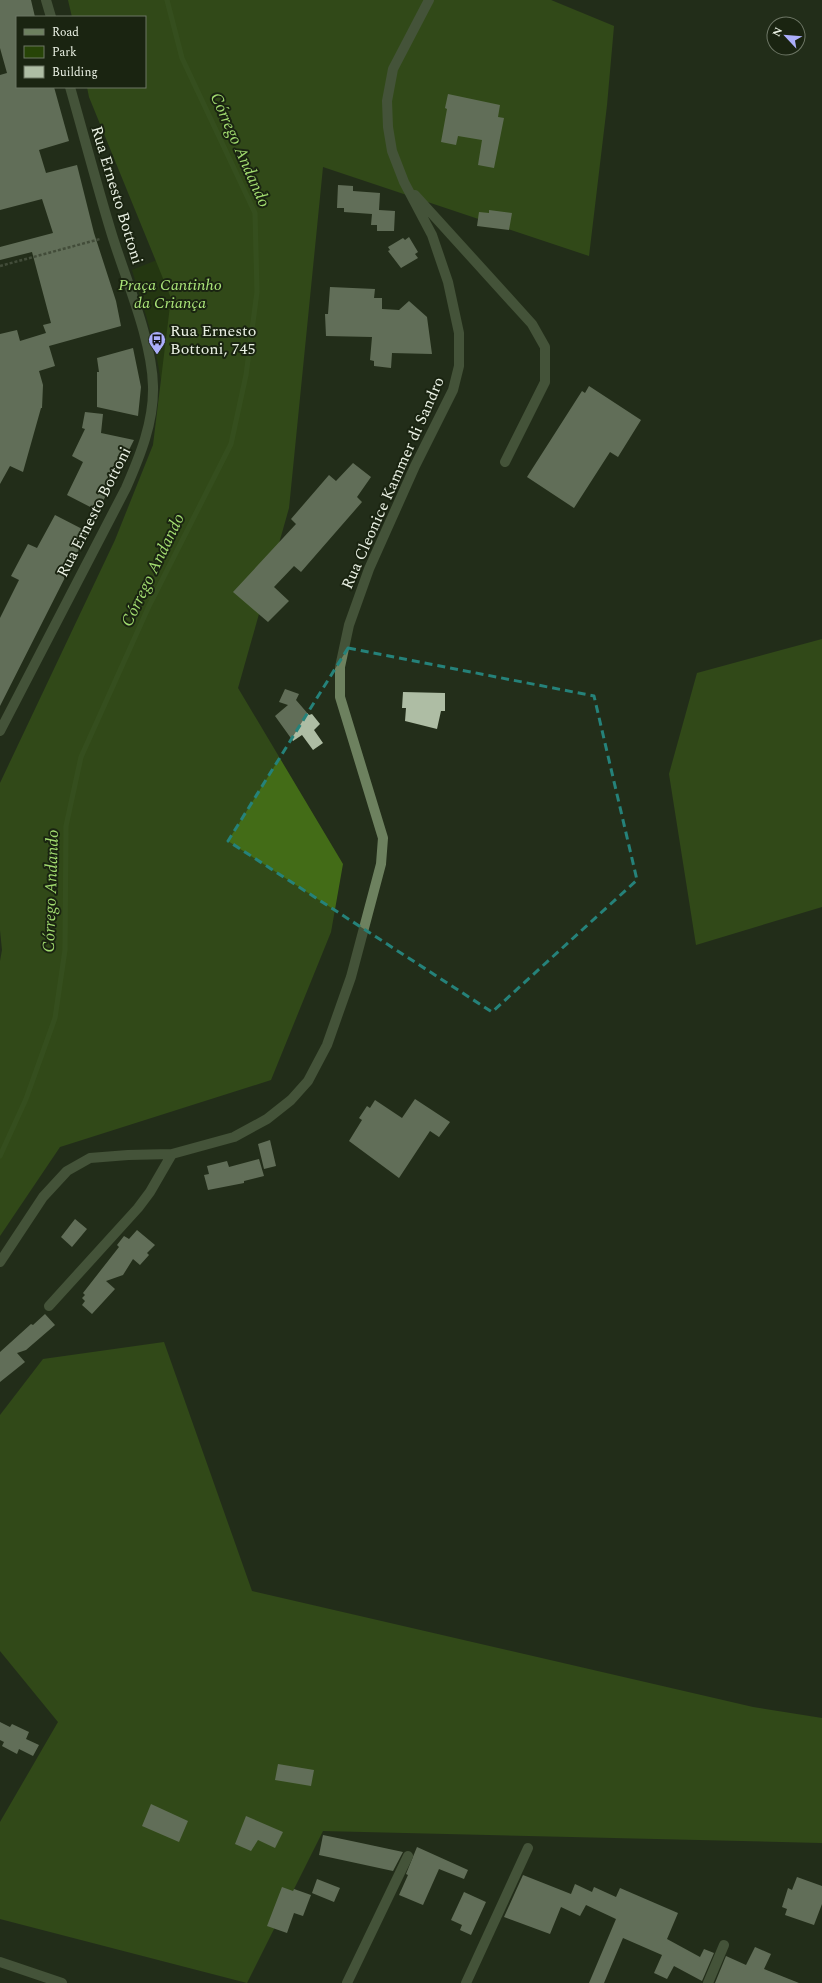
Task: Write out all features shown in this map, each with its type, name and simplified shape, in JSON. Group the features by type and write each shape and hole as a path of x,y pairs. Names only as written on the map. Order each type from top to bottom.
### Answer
{"street":[{"path":"46,0 50,16"},
{"name":"Rua Cleonice Kammer di Sandro","path":"0,1262 43,1197 67,1171 90,1158 172,1154 234,1137 268,1118 291,1100 308,1081 327,1045 351,977 381,864 383,838 340,697 340,667 349,625 369,569 415,466 453,390 459,366 459,333 448,282 432,235 404,182 392,151 388,127 387,101 393,69 429,0"},
{"name":"Rua Ernesto Bottoni","path":"0,731 126,488 142,450 149,423 153,387 148,349 112,236 70,88"},
{"path":"404,182 532,324 544,347 545,382 506,462"},
{"path":"49,1306 138,1208 150,1192 172,1154"},
{"path":"466,1983 528,1848"},
{"path":"347,1983 408,1856"},
{"path":"708,1983 724,1945"},
{"path":"0,1962 62,1983"}],"path":[{"path":"0,266 112,236"}],"highlighted area":[{"path":"348,648 594,696 637,880 492,1012 228,841"}],"green space":[{"name":"Praça Cantinho da Criança","path":"68,0 551,0 614,26 607,105 589,256 323,167 289,508 238,688 343,864 331,932 271,1080 60,1147 0,1236 0,961 2,950 0,930 0,783 115,540 153,445 171,298 89,97 87,88 146,88 146,16 72,16"},
{"name":"Praça Cantinho da Criança","path":"162,258 186,262 163,398 155,349 132,270"},
{"path":"822,639 822,907 696,945 669,774 697,673"},
{"path":"164,1342 252,1591 753,1707 822,1718 822,1843 323,1831 247,1983 0,1919 0,1822 58,1722 0,1651 0,1415 43,1359"}],"building":[{"path":"0,0 31,0 35,16 16,16 16,88 54,88 69,141 39,150 46,173 77,165 94,233 116,301 121,326 49,346 55,366 39,371 43,385 42,408 23,472 10,466 0,484 0,334 17,330 20,341 46,333 43,325 51,323 32,252 0,260 0,247 53,233 42,199 0,210 0,75 7,73 0,48"},
{"path":"448,94 500,105 498,117 504,118 494,168 478,165 482,140 458,136 456,145 441,142"},
{"path":"338,185 353,186 353,191 380,193 379,210 395,211 394,231 377,231 377,225 371,225 372,214 344,212 344,208 337,208"},
{"path":"489,210 512,213 509,230 477,226 479,212 489,213"},
{"path":"409,237 418,252 415,254 418,258 401,268 388,251 390,250 388,247 403,238 405,240"},
{"path":"330,287 375,289 374,298 382,298 382,309 399,310 409,301 427,317 432,354 392,353 391,368 374,366 374,361 370,360 372,337 326,336 325,314 328,314"},
{"path":"133,348 141,387 138,416 97,407 97,372 99,372 97,358"},
{"path":"589,386 641,420 618,457 610,452 574,508 527,477 582,391 585,393"},
{"path":"85,412 103,414 101,433 134,440 98,511 67,495 83,462 72,456 85,429 82,428"},
{"path":"353,463 371,477 357,497 362,502 301,572 294,566 274,587 289,601 268,622 233,592 296,524 291,519 329,475 336,481"},
{"path":"55,515 88,532 0,706 0,618 19,580 11,576 28,544 37,548"},
{"path":"285,689 299,694 296,700 309,715 312,714 320,724 314,730 323,743 313,750 302,735 293,741 275,716 288,705 279,702"},
{"path":"403,692 445,693 445,711 441,711 437,729 405,721 406,708 402,708"},
{"path":"415,1099 450,1122 439,1137 430,1131 399,1178 349,1141 362,1120 359,1118 367,1106 370,1108 375,1100 402,1118"},
{"path":"270,1140 276,1166 264,1169 258,1144"},
{"path":"259,1159 264,1176 244,1181 244,1183 208,1190 204,1175 209,1174 207,1166 227,1161 229,1167"},
{"path":"75,1219 87,1229 72,1247 61,1237"},
{"path":"137,1230 155,1245 147,1253 149,1255 140,1265 133,1259 123,1275 106,1281 115,1289 92,1314 82,1305 85,1301 82,1298 85,1295 83,1293 119,1247 117,1245 124,1236 129,1239"},
{"path":"45,1314 55,1325 26,1350 17,1353 25,1362 0,1382 0,1352 31,1324 33,1325"},
{"path":"0,1722 10,1727 12,1724 29,1732 26,1739 39,1745 33,1756 19,1749 17,1754 2,1746 4,1742 0,1740"},
{"path":"278,1764 314,1770 311,1786 275,1780"},
{"path":"151,1804 188,1821 179,1842 142,1826"},
{"path":"246,1816 283,1832 275,1848 258,1840 251,1851 235,1844"},
{"path":"323,1835 403,1852 393,1871 319,1855"},
{"path":"417,1847 468,1870 464,1879 439,1869 423,1905 399,1895 408,1875 406,1874"},
{"path":"523,1875 571,1894 575,1884 592,1892 594,1887 616,1897 620,1888 678,1913 667,1939 700,1957 704,1949 714,1953 702,1981 674,1966 667,1979 654,1973 662,1955 623,1938 604,1983 589,1983 616,1919 586,1905 580,1916 561,1907 550,1934 504,1917"},
{"path":"797,1877 822,1886 822,1904 814,1925 785,1915 787,1909 782,1907 788,1888 792,1890"},
{"path":"317,1879 340,1888 334,1902 312,1893"},
{"path":"282,1887 293,1891 294,1889 311,1895 303,1916 294,1913 287,1933 267,1926"},
{"path":"464,1892 486,1902 471,1935 460,1930 462,1925 451,1920"},
{"path":"755,1947 771,1954 764,1969 799,1983 715,1983 726,1956 746,1965"}],"waterway":[{"name":"Córrego Andando","path":"0,1156 26,1099 55,1018 65,950 66,826 81,757 149,606 231,444 246,375 257,292 255,213 182,58 167,0"}],"place":[{"name":"Rua Ernesto Bottoni, 745","path":"157,355"}]}
